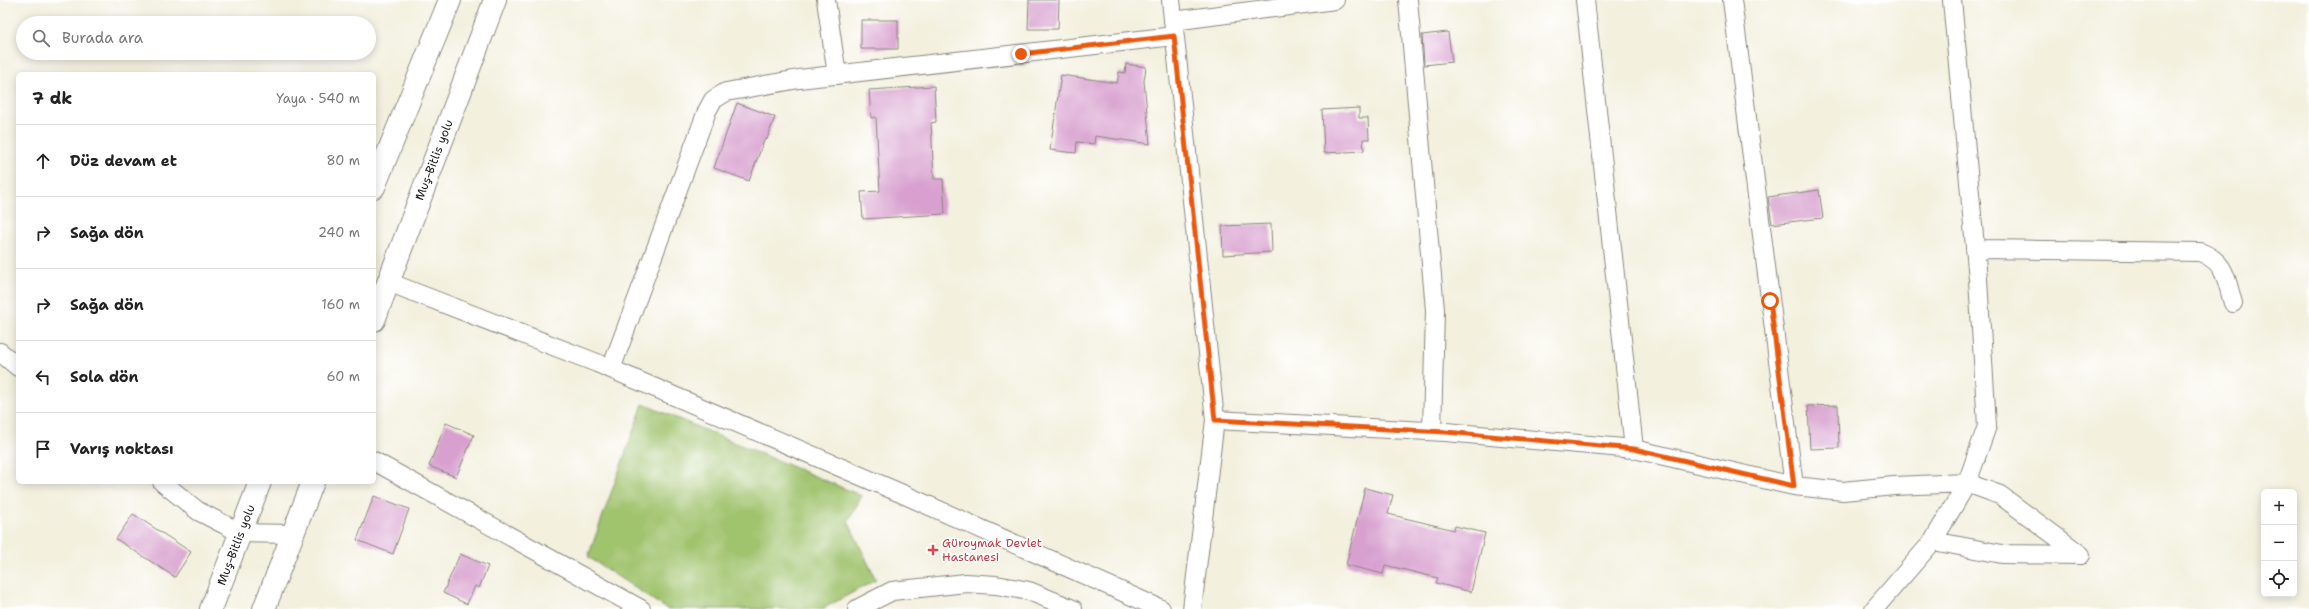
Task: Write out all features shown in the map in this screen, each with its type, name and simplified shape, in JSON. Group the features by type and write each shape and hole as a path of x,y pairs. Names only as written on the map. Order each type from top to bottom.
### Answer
{"highway":[{"path":"376,182 450,0"},
{"name":"Muş-Bitlis yolu","path":"376,315 495,0"},
{"name":"Muş-Bitlis yolu","path":"211,609 259,484"},
{"path":"264,609 312,484"}],"street":[{"path":"826,0 837,75"},
{"path":"1171,0 1215,420 1192,609"},
{"path":"611,369 713,100 726,92 837,75 1174,29 1335,0"},
{"path":"1408,0 1435,310 1432,432"},
{"path":"1585,0 1634,449"},
{"path":"1732,0 1794,486"},
{"path":"1874,609 1933,541 1967,483 1987,426 1976,249 1952,0"},
{"path":"1976,249 2200,252 2214,259 2224,270 2233,304"},
{"path":"388,282 611,369 905,495 1161,609"},
{"path":"0,352 16,365"},
{"path":"1215,420 1432,432 1634,449 1794,486 1843,491 1894,486 1967,483 2000,495 2081,555 2002,554 1933,541"},
{"path":"376,462 641,609"},
{"path":"164,484 198,511 241,533 293,534"},
{"path":"857,609 892,591 966,583 996,585 1029,591 1069,606 1073,609"}],"green space":[{"path":"643,404 862,496 848,521 876,580 822,609 667,609 588,557"}],"building":[{"path":"1029,0 1059,0 1058,29 1028,29"},
{"path":"861,20 898,20 898,49 861,49"},
{"path":"1448,32 1452,62 1424,65 1422,35"},
{"path":"1126,64 1146,67 1144,81 1150,144 1095,136 1094,144 1077,142 1076,153 1050,150 1061,75 1117,83 1119,72 1125,73"},
{"path":"934,86 936,122 931,123 934,179 943,179 945,214 863,219 861,192 880,191 876,117 871,118 869,90"},
{"path":"737,103 775,117 767,139 765,138 749,181 714,168"},
{"path":"1359,108 1359,118 1368,118 1369,139 1363,139 1364,151 1324,153 1322,110"},
{"path":"1819,190 1823,218 1772,224 1768,197"},
{"path":"1271,224 1272,252 1223,255 1222,226"},
{"path":"1838,405 1839,448 1810,449 1808,406"},
{"path":"446,423 474,435 456,477 429,466"},
{"path":"1365,488 1393,495 1388,514 1454,530 1455,526 1485,533 1471,592 1436,583 1438,578 1385,565 1383,574 1346,565"},
{"path":"374,496 409,509 393,554 357,540"},
{"path":"133,514 191,552 175,577 116,539"},
{"path":"460,554 488,566 479,588 475,586 467,604 443,593"}],"place":[{"name":"Güroymak Devlet Hastanesi","path":"933,550"}],"route":[{"path":"1021,54 1174,36 1215,420 1446,432 1634,449 1794,486 1770,301"}]}
